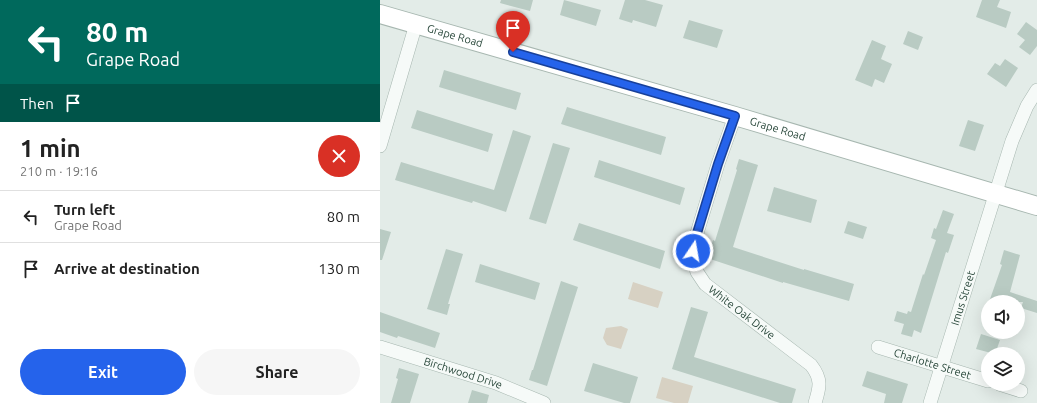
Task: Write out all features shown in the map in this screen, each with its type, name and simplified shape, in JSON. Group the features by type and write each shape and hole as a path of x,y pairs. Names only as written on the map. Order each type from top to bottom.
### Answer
{"main road":[{"name":"Grape Road","path":"380,14 735,116 1037,206"}],"street":[{"path":"380,146 416,24"},
{"name":"Imus Street","path":"930,403 1020,121 1037,90"},
{"name":"White Oak Drive","path":"735,116 718,164 694,243 693,260 697,272 705,284 811,365 817,373 819,381 815,403"},
{"name":"Birchwood Drive","path":"380,347 496,383 544,403"},
{"name":"Charlotte Street","path":"878,347 981,378"}],"shaded area":[{"path":"633,282 663,292 658,308 628,299"},
{"path":"621,326 628,329 621,349 607,345 603,338 606,328"},
{"path":"662,377 693,386 688,403 674,403 656,398"}],"building":[{"path":"501,0 533,0 530,11 500,3"},
{"path":"564,0 601,10 596,26 560,15"},
{"path":"625,0 645,0 663,5 656,27 633,20 632,23 619,19"},
{"path":"982,0 1000,0 997,7 1011,12 1006,28 976,17"},
{"path":"689,20 723,30 717,48 683,38"},
{"path":"1026,22 1037,30 1037,46 1030,55 1019,47 1025,40 1017,34"},
{"path":"908,31 923,37 918,50 903,44"},
{"path":"872,40 886,46 881,59 892,64 884,83 875,79 872,87 855,80"},
{"path":"1005,59 1018,68 1006,87 987,74 995,63 1000,66"},
{"path":"444,70 521,93 516,110 439,87"},
{"path":"567,107 666,137 661,155 561,124"},
{"path":"417,110 493,134 488,152 411,128"},
{"path":"968,120 984,125 975,151 959,146"},
{"path":"513,130 531,136 506,212 473,201 472,203 395,180 401,162 494,190"},
{"path":"553,143 570,148 546,224 529,219"},
{"path":"739,159 758,165 733,247 804,270 854,284 849,301 783,283 707,258 713,240 715,241"},
{"path":"599,160 685,188 680,205 594,177"},
{"path":"774,187 817,200 811,223 767,211"},
{"path":"943,210 954,214 947,233 954,235 948,253 946,252 921,333 914,330 912,337 901,334 904,324 894,321 897,311 907,314 908,311 911,312 936,240 931,238 934,228 936,229"},
{"path":"848,221 867,227 863,239 844,233"},
{"path":"579,223 665,251 660,269 573,240"},
{"path":"380,229 391,232 382,260 380,260"},
{"path":"446,249 463,254 448,304 450,304 447,315 427,309"},
{"path":"1004,250 1020,255 1010,292 1019,295 991,295 1002,265 1000,264"},
{"path":"480,264 540,283 535,300 475,282"},
{"path":"561,281 578,287 547,386 529,380"},
{"path":"1025,297 1037,301 1037,313 1025,309"},
{"path":"691,307 708,312 694,357 796,389 792,403 780,403 672,369"},
{"path":"380,312 440,333 435,348 380,332"},
{"path":"981,334 981,339 1000,340 998,347 981,347 981,350 976,349"},
{"path":"593,363 638,377 630,403 624,403 584,391"},
{"path":"399,368 419,374 410,403 391,403 398,379 396,378"},
{"path":"867,371 908,384 902,403 884,403 886,394 862,386"},
{"path":"472,390 489,395 487,403 468,403"}],"route":[{"path":"513,52 735,116 718,164 694,243 693,251"}]}
